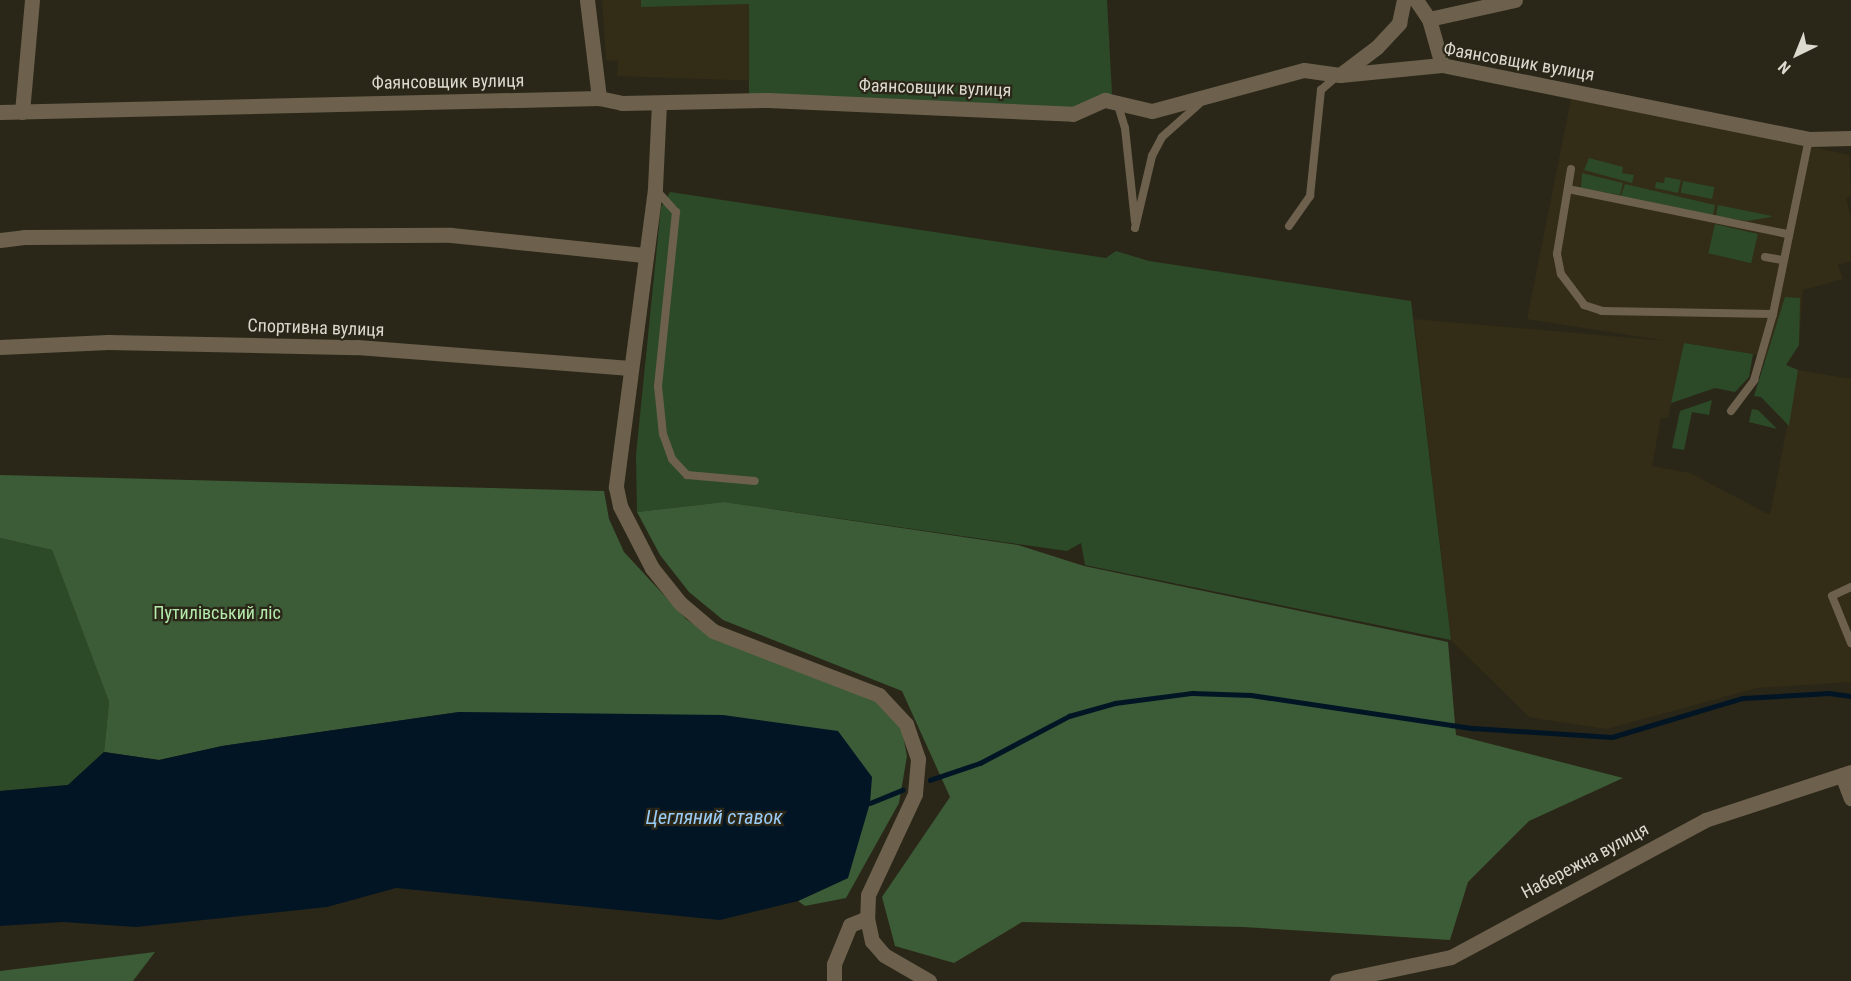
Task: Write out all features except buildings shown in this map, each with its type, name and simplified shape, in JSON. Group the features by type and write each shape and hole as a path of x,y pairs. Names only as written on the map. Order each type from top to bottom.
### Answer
{"street":[{"path":"22,112 32,0"},
{"path":"587,0 599,98"},
{"path":"1340,75 1377,47 1400,23 1404,0"},
{"path":"1416,0 1429,19 1442,65"},
{"path":"1429,19 1515,0"},
{"name":"Фаянсовщик вулиця","path":"0,112 599,98 659,103 768,100 1073,114 1105,100 1152,111 1225,94 1304,70 1340,75 1442,65 1809,139 1851,138"},
{"path":"659,103 655,189 644,255 616,487 627,524 652,568 680,603 713,631 879,695 906,724 918,759 915,794 868,895 867,918 872,941 884,955 929,981"},
{"path":"0,240 24,237 451,235 644,255"},
{"name":"Спортивна вулиця","path":"0,347 108,342 357,347 630,368"},
{"path":"1847,774 1851,798"},
{"name":"Набережна вулиця","path":"1337,981 1451,957 1705,820 1847,774"},
{"path":"834,981 834,964 850,925 867,918"}],"lane":[{"path":"1289,226 1310,196 1321,90 1340,75"},
{"path":"1116,101 1125,128 1135,228 1152,156 1161,137 1196,105 1225,94"},
{"path":"1731,411 1754,380 1773,314 1787,234 1809,139"},
{"path":"1571,169 1557,254 1561,274 1584,305 1602,311 1773,314"},
{"path":"655,189 676,212 658,386 663,435 672,459 687,475 755,481"},
{"path":"1568,189 1787,234"},
{"path":"1765,257 1782,260"},
{"path":"1851,587 1832,596 1851,643"}],"shaded area":[{"path":"602,0 790,0 792,82 617,76 618,61 606,60"},
{"path":"1572,94 1849,155 1851,196 1846,198 1851,218 1851,261 1838,265 1843,279 1803,290 1799,345 1786,365 1753,354 1684,343 1668,418 1661,418 1652,466 1690,473 1770,515 1798,370 1851,379 1851,682 1757,688 1606,729 1529,717 1451,640 1414,319 1667,341 1527,319"}],"green space":[{"path":"641,0 1107,0 1112,94 1072,113 749,97 749,4 641,7"},
{"path":"1589,158 1623,167 1622,173 1634,175 1632,183 1584,170"},
{"path":"1582,173 1623,183 1620,195 1581,188"},
{"path":"1665,177 1681,180 1678,193 1655,188 1656,182 1664,183"},
{"path":"1683,181 1714,187 1712,199 1681,193"},
{"path":"1625,184 1715,205 1713,215 1621,196"},
{"path":"670,192 1106,258 1116,251 1149,261 1411,301 1451,640 1085,565 1081,543 1067,551 724,502 637,512 636,455 661,207"},
{"path":"1718,205 1772,216 1747,221 1716,216"},
{"path":"1715,224 1758,234 1751,263 1708,253"},
{"path":"1785,297 1800,298 1799,345 1786,365 1798,370 1789,426 1761,397 1754,396"},
{"path":"1684,343 1753,354 1749,377 1735,392 1715,388 1671,403"},
{"path":"1712,400 1709,415 1692,412 1684,450 1672,448 1680,411"},
{"path":"1752,409 1758,410 1777,429 1749,422"},
{"name":"Путилівський ліс","path":"0,475 604,491 609,519 624,552 686,619 718,641 875,696 900,720 907,756 899,803 846,898 805,906 798,901 848,878 459,712 222,746 159,760 104,752 109,702 52,550 0,538"},
{"path":"724,502 1018,545 1084,566 1448,642 1456,735 1623,778 1529,821 1468,882 1450,940 1243,927 1022,922 954,963 895,946 882,897 950,797 902,691 723,620 689,592 660,555 637,512"},
{"path":"0,538 52,550 109,702 104,752 68,785 0,791"},
{"path":"155,952 133,981 0,981 0,971"}],"water":[{"name":"Цегляний ставок","path":"459,712 723,715 838,731 872,777 870,803 848,878 798,901 720,920 396,888 327,907 136,927 63,922 0,926 0,791 68,785 104,752 159,760 222,746"}],"waterway":[{"path":"930,780 980,763 1069,716 1115,703 1192,693 1251,695 1473,728 1612,737 1743,698 1829,693 1851,696"},
{"path":"870,803 903,790"}]}
